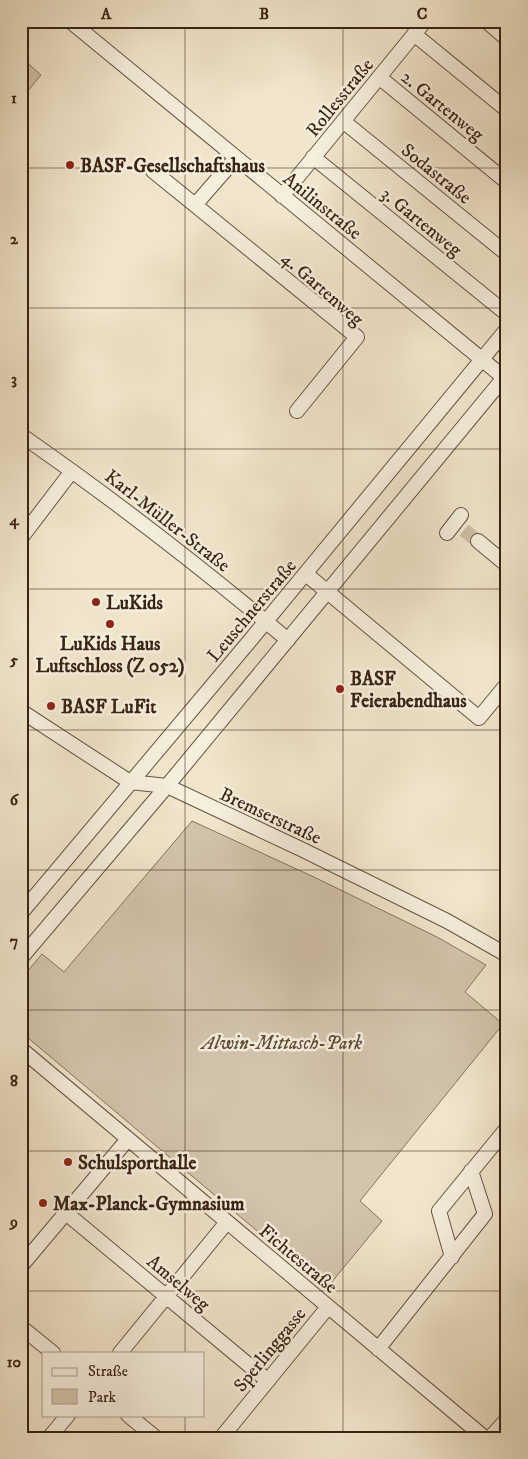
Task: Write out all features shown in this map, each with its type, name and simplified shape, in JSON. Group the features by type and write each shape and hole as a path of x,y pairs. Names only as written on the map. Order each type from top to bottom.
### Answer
{"street":[{"name":"Anilinstraße","path":"70,21 506,378"},
{"name":"Rollesstraße","path":"282,196 425,21"},
{"path":"486,21 507,38"},
{"path":"414,34 507,110"},
{"name":"2. Gartenweg","path":"379,77 507,182"},
{"name":"Sodastraße","path":"343,121 507,254"},
{"name":"3. Gartenweg","path":"313,157 507,314"},
{"path":"195,205 236,158"},
{"name":"4. Gartenweg","path":"153,171 357,338 297,411"},
{"name":"Leuschnerstraße","path":"21,913 306,574 507,329"},
{"path":"21,958 506,378"},
{"name":"Karl-Müller-Straße","path":"21,435 183,555 288,640"},
{"path":"21,538 72,471"},
{"path":"478,541 507,565"},
{"path":"306,574 479,718 507,684"},
{"name":"Bremserstraße","path":"21,711 130,782 166,786 310,853 447,921 507,955"},
{"name":"Fichtestraße","path":"21,1049 485,1438"},
{"path":"452,1257 439,1211 507,1128"},
{"path":"21,1266 128,1139"},
{"path":"378,1349 485,1214 472,1171"},
{"name":"Amselweg","path":"66,1214 268,1380"},
{"path":"121,1352 227,1222"},
{"name":"Sperlinggasse","path":"221,1438 328,1307"},
{"path":"21,1327 52,1352"},
{"path":"49,1438 67,1416"},
{"path":"129,1416 156,1438"},
{"path":"490,1438 507,1418"}],"green space":[{"path":"21,57 41,75 21,99"},
{"name":"Alwin-Mittasch-Park","path":"192,821 316,878 437,937 486,965 465,992 503,1024 360,1201 382,1221 326,1289 21,1032 21,979 42,954 64,972"}],"tunnel":[{"path":"464,530 478,541"}],"tram line":[{"path":"504,1438 507,1434"}],"place":[{"name":"BASF-Gesellschaftshaus","path":"70,165"},
{"name":"LuKids","path":"96,602"},
{"name":"LuKids Haus Luftschloss (Z 052)","path":"110,624"},
{"name":"BASF Feierabendhaus","path":"340,689"},
{"name":"BASF LuFit","path":"51,706"},
{"name":"Schulsporthalle","path":"68,1162"},
{"name":"Max-Planck-Gymnasium","path":"43,1203"}]}
